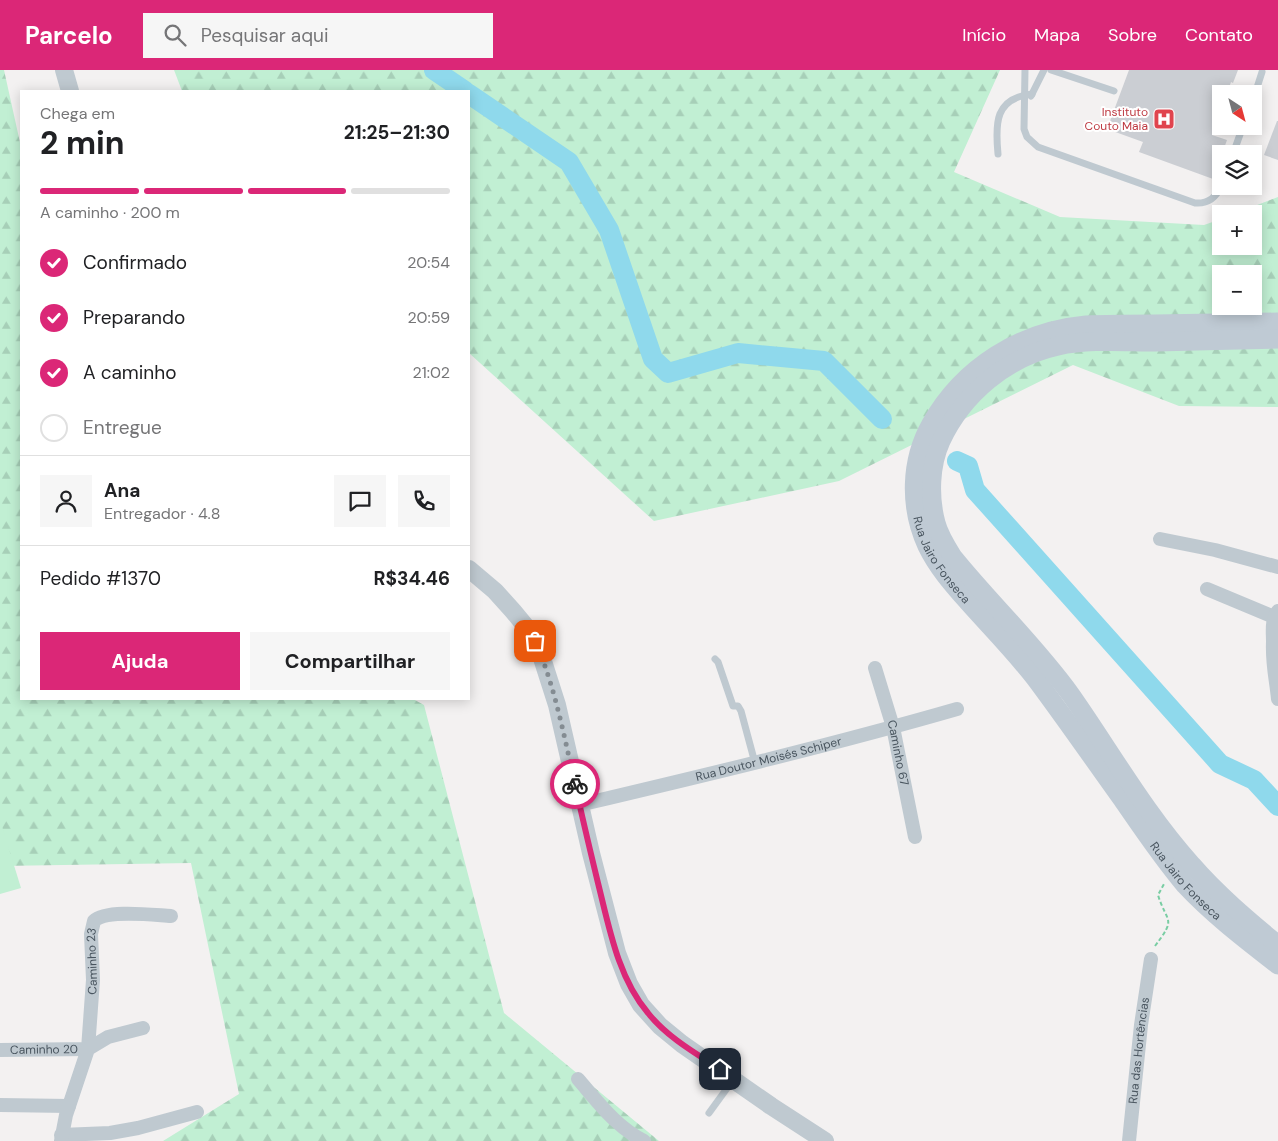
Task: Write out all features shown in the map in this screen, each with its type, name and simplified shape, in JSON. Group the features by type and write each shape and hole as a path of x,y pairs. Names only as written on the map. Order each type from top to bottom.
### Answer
{"main road":[{"name":"Rua Jairo Fonseca","path":"1278,322 1085,326 1030,337 1016,343 974,370 956,388 935,416 921,442 914,478 915,502 924,538 935,561 986,623 1029,670 1173,870 1213,912 1278,965"},
{"name":"Rua Jairo Fonseca","path":"1278,339 1069,344 1034,352 998,372 963,404 950,422 939,446 932,482 936,522 943,541 953,556 1014,625 1066,689 1133,789 1190,863 1220,894 1278,945"}],"street":[{"path":"64,70 70,90"},
{"path":"1160,539 1215,550 1278,567"},
{"path":"470,570 509,606 527,628 538,648 557,705 617,953 635,995 645,1010 660,1026 682,1044 825,1141"},
{"path":"1207,589 1276,614 1272,656 1278,699"},
{"name":"Caminho 67","path":"876,668 893,727 915,838"},
{"name":"Rua Doutor Moisés Schiper","path":"580,805 755,763 957,709"},
{"name":"Caminho 23","path":"88,1049 93,980 91,934 94,921 103,916 121,914 171,916"},
{"name":"Rua das Hortências","path":"1129,1141 1141,1025 1151,959"},
{"path":"143,1028 108,1037 88,1049 63,1124 61,1138 138,1128 198,1112"},
{"name":"Caminho 20","path":"0,1050 88,1049"},
{"path":"578,1078 611,1117 630,1134 644,1141"},
{"path":"0,1105 69,1106"}],"lane":[{"path":"1025,70 1029,94"},
{"path":"1044,70 1029,94 1025,108 1024,129 1027,137 1038,147 1195,203 1208,202 1215,195"},
{"path":"1050,70 1063,72 1114,92"},
{"path":"1258,85 1262,72"},
{"path":"998,154 996,136 1000,111 1006,103 1016,97 1029,94"},
{"path":"714,659 718,662 733,706 738,706 741,711 755,763"},
{"path":"709,1113 734,1079"}],"path":[{"path":"1151,959 1153,949 1169,925 1158,894 1173,870"}],"green space":[{"path":"0,70 4,70 20,142 20,700 415,700 424,705 504,1013 659,1141 163,1141 239,1094 191,863 0,866"},
{"path":"174,70 1000,70 954,172 1060,217 1204,225 1212,222 1212,255 1262,255 1262,205 1257,205 1278,197 1278,407 1179,406 1073,365 839,481 654,521 470,354 470,90 182,90"},
{"path":"0,820 21,888 0,894"}],"building":[{"name":"Instituto Couto Maia","path":"1129,70 1238,70 1233,83 1231,82 1230,85 1212,85 1212,135 1227,140 1225,145 1212,145 1212,179 1139,152 1143,142 1107,129"},
{"path":"1278,121 1278,160 1264,155"}],"waterway":[{"path":"434,70 464,90"},
{"path":"470,95 569,162 609,230 653,359 668,373 738,353 824,361 882,419"},
{"path":"957,461 968,466 975,490 1220,764 1254,780 1278,806"}],"way so far":[{"path":"535,641 557,705 575,784"}],"place":[{"name":"Instituto Couto Maia","path":"1164,119"}],"route":[{"path":"575,784 604,905 617,953 629,984 641,1005 660,1026 682,1044 720,1069"}]}
